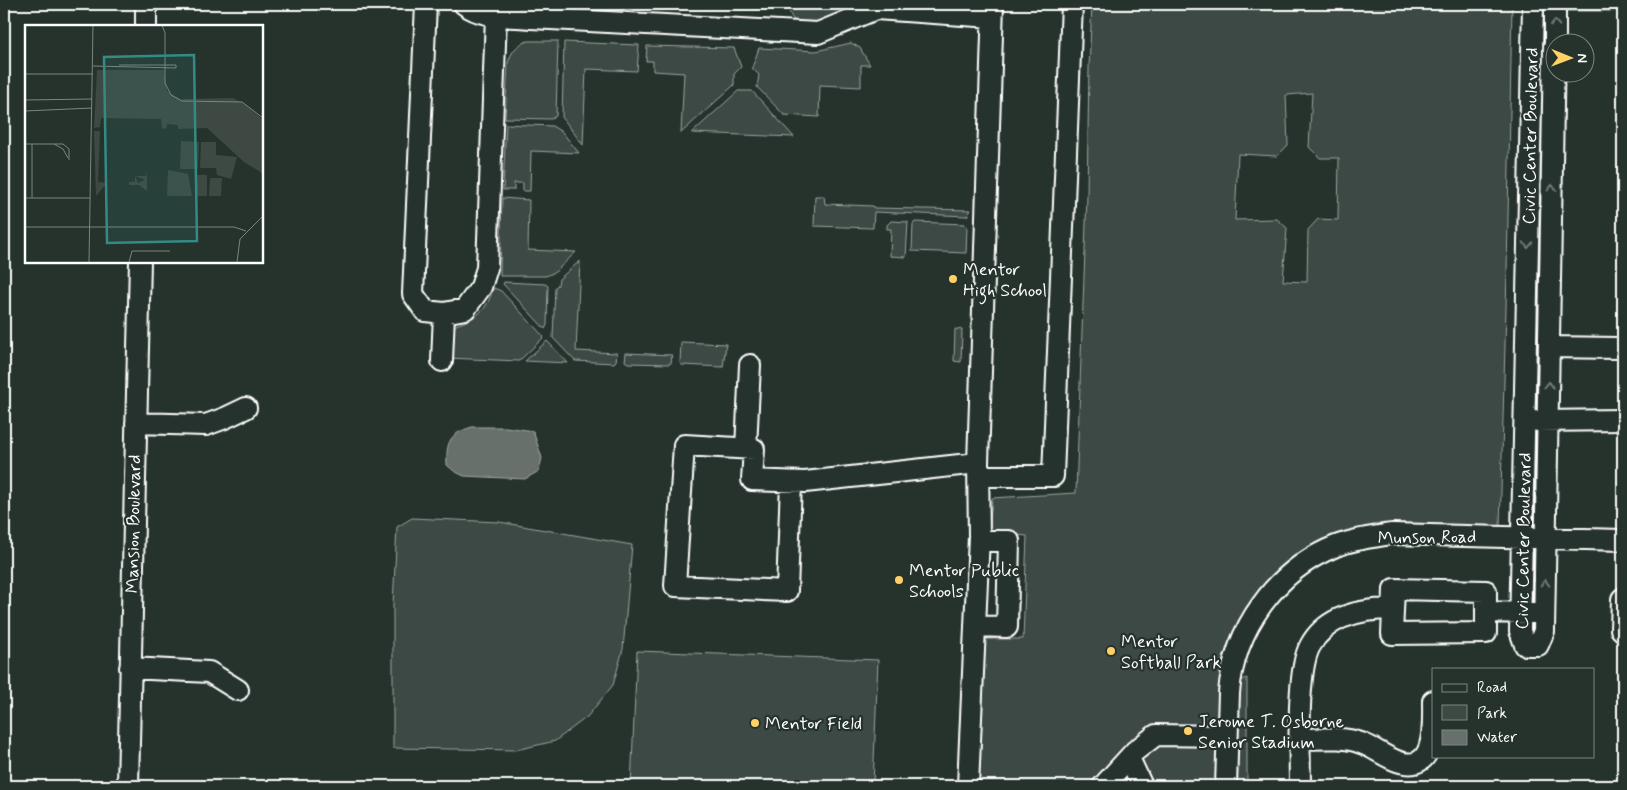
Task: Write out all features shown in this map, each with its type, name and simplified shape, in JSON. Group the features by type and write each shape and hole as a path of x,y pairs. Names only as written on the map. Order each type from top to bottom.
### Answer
{"street":[{"path":"146,4 146,25"},
{"path":"426,4 413,294 425,311 444,313 465,308 481,287 487,268 496,15"},
{"path":"464,4 472,11 530,18 818,33 876,8 992,10 979,470 979,541 968,786"},
{"path":"791,482 787,591 675,586 684,445 754,449 752,480 791,482 979,470 1053,476 1072,4"},
{"name":"Civic Center Boulevard","path":"1533,4 1520,631 1525,645 1538,644 1544,631 1554,82"},
{"name":"Civic Center Boulevard","path":"1554,32 1555,4"},
{"name":"Mansion Boulevard","path":"128,786 140,262"},
{"path":"442,361 444,313"},
{"path":"1550,347 1618,348"},
{"path":"746,448 750,365"},
{"path":"136,423 206,425 246,408"},
{"path":"1525,421 1623,420"},
{"name":"Munson Road","path":"1226,786 1230,679 1244,635 1256,612 1268,596 1296,568 1335,546 1385,535 1623,540"},
{"path":"975,626 1007,628 1009,541 979,541"},
{"path":"1394,590 1486,591 1486,612 1486,633 1392,634 1394,590"},
{"path":"1623,598 1621,629 1623,631"},
{"path":"1300,786 1303,671 1309,646 1325,627 1352,613 1377,609 1393,609"},
{"path":"1486,612 1544,613"},
{"path":"130,668 210,672 238,690"},
{"path":"1300,739 1343,740 1361,743 1400,762 1410,763 1419,761 1424,757 1431,744 1432,722"},
{"path":"1103,786 1129,758 1156,735 1227,736"},
{"path":"1129,758 1142,786"}],"green space":[{"path":"789,4 862,4 831,18 807,24 797,22 791,16"},
{"path":"1092,4 1512,4 1500,528 1384,523 1345,533 1315,545 1284,566 1251,604 1222,689 1247,678 1247,786 979,786 985,639 1023,639 1027,536 989,532 992,498 1076,493 1087,196","holes":["1312,93 1309,147 1320,158 1339,158 1338,220 1318,219 1308,230 1307,282 1283,281 1287,228 1277,219 1235,220 1238,154 1277,156 1288,145 1286,95"]},
{"path":"1561,4 1623,4 1623,11 1561,11"},
{"path":"528,41 558,41 556,116 551,119 505,118 508,63 515,49"},
{"path":"564,42 639,45 637,71 586,69 583,145 562,117"},
{"path":"851,43 860,48 870,65 861,65 861,87 820,85 819,117 784,115 757,87 759,75 752,68 759,48 816,51"},
{"path":"647,46 734,48 741,67 734,74 734,85 681,133 684,73 653,71 653,61 646,61"},
{"path":"738,91 752,91 794,137 692,133"},
{"path":"506,124 552,126 562,132 579,153 531,151 530,191 523,191 523,183 514,183 514,190 503,190"},
{"path":"815,196 824,196 825,204 873,206 874,208 971,210 967,216 874,212 873,228 814,226"},
{"path":"502,198 529,200 528,250 576,252 555,272 546,276 500,276"},
{"path":"891,221 908,222 906,257 890,256 891,229 887,229 887,225"},
{"path":"915,222 965,224 967,226 966,253 912,251 913,224"},
{"path":"580,261 576,351 617,353 614,363 575,361 553,338 555,287 558,285 559,279"},
{"path":"504,282 545,284 548,286 547,325 545,329 503,284"},
{"path":"494,288 501,291 544,337 519,361 447,358 453,326 481,312"},
{"path":"955,329 962,330 961,362 954,361"},
{"path":"548,342 568,363 525,361"},
{"path":"681,342 726,344 723,367 682,365 680,363"},
{"path":"626,353 672,355 671,363 628,363 625,361"},
{"path":"412,518 499,522 632,545 623,649 613,685 587,717 555,741 516,750 393,748 393,604 397,527"},
{"name":"Mentor Field","path":"637,651 878,660 873,786 631,786"},
{"path":"399,783 580,786 399,786"}],"water":[{"path":"472,427 506,427 533,431 542,458 539,471 525,479 464,476 454,471 447,465 447,450 450,440 458,433"}],"place":[{"name":"Mentor High School","path":"953,279"},
{"name":"Mentor Public Schools","path":"899,580"},
{"name":"Mentor Softball Park","path":"1111,651"},
{"name":"Mentor Field","path":"755,723"},
{"name":"Jerome T. Osborne Senior Stadium","path":"1188,731"}]}
